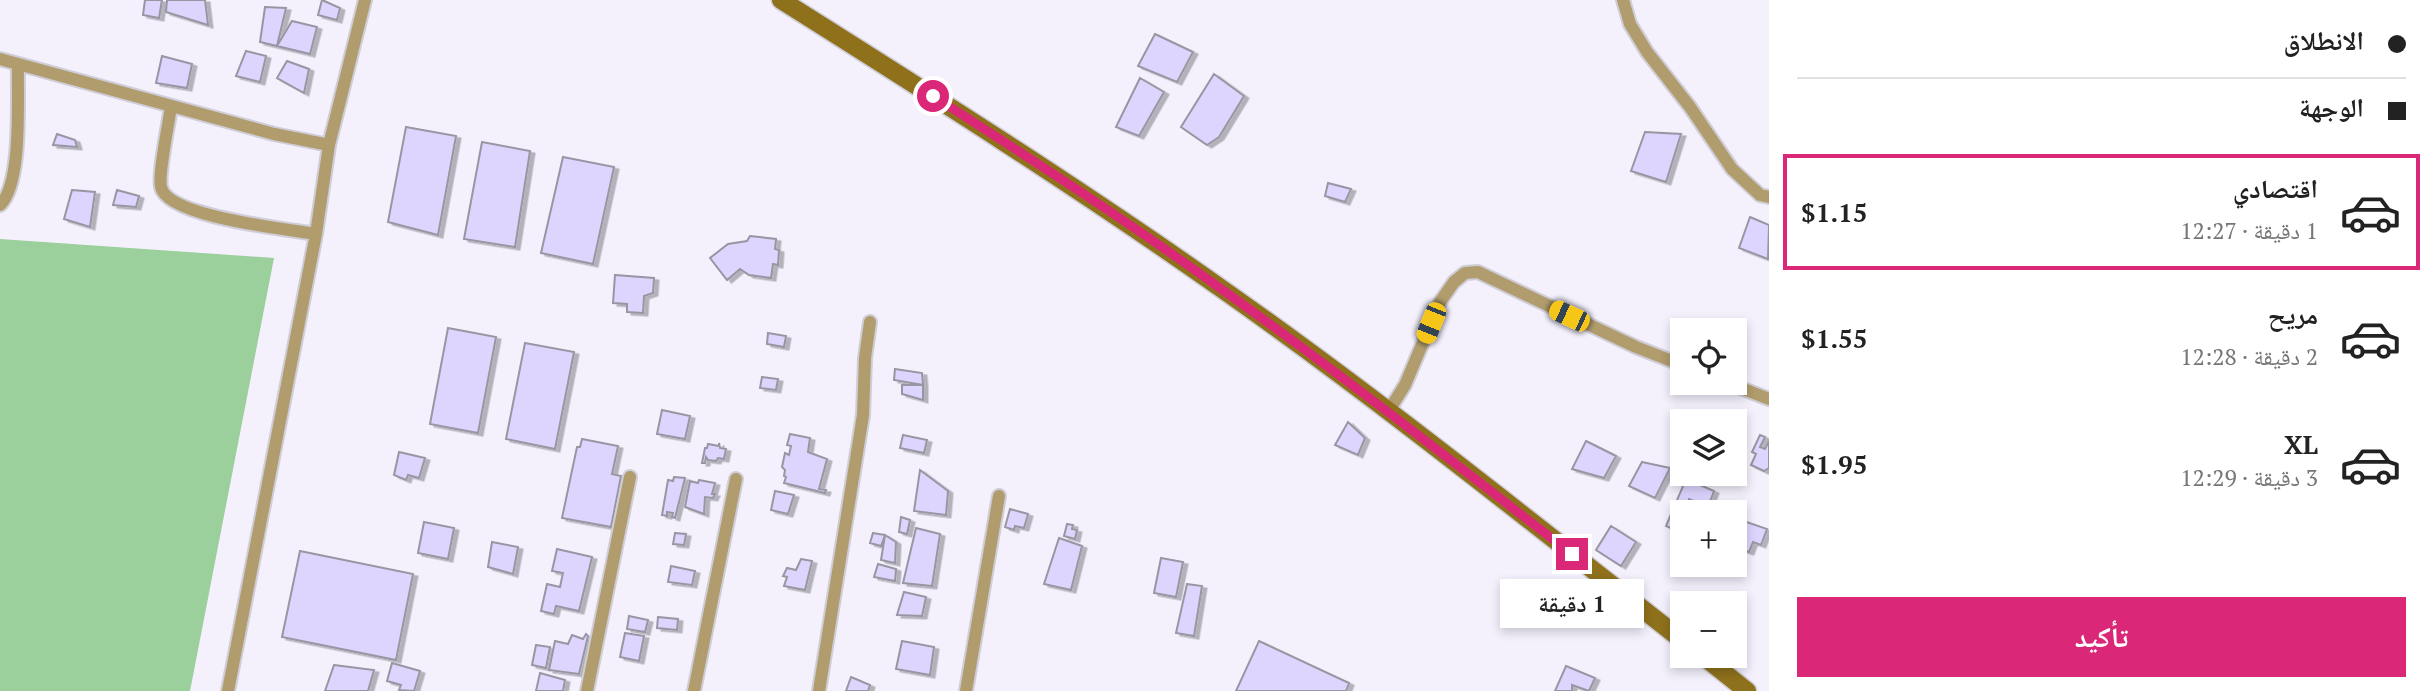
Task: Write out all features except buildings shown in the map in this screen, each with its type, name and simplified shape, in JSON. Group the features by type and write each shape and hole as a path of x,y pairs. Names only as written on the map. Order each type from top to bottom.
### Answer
{"street":[{"path":"228,691 316,234 329,145 365,0"},
{"path":"781,0 1031,159 1223,290 1388,412 1670,631"},
{"path":"1623,0 1630,24 1647,52 1690,107 1732,169 1760,195 1769,197"},
{"path":"0,59 274,134 329,145"},
{"path":"0,205 9,193 15,169 18,64"},
{"path":"171,107 161,187 168,199 206,215 316,234"},
{"path":"1388,412 1405,385 1440,302 1454,282 1465,273 1478,272 1636,348 1670,361"},
{"path":"819,691 863,415 865,358 870,322"},
{"path":"1747,390 1769,399"},
{"path":"587,691 630,477"},
{"path":"694,691 736,479"},
{"path":"966,691 999,496"},
{"path":"1718,668 1747,691"}],"green space":[{"path":"0,239 274,258 190,691 0,691"}],"route":[{"path":"933,96 1019,151 1223,290 1388,412 1572,554"}]}
